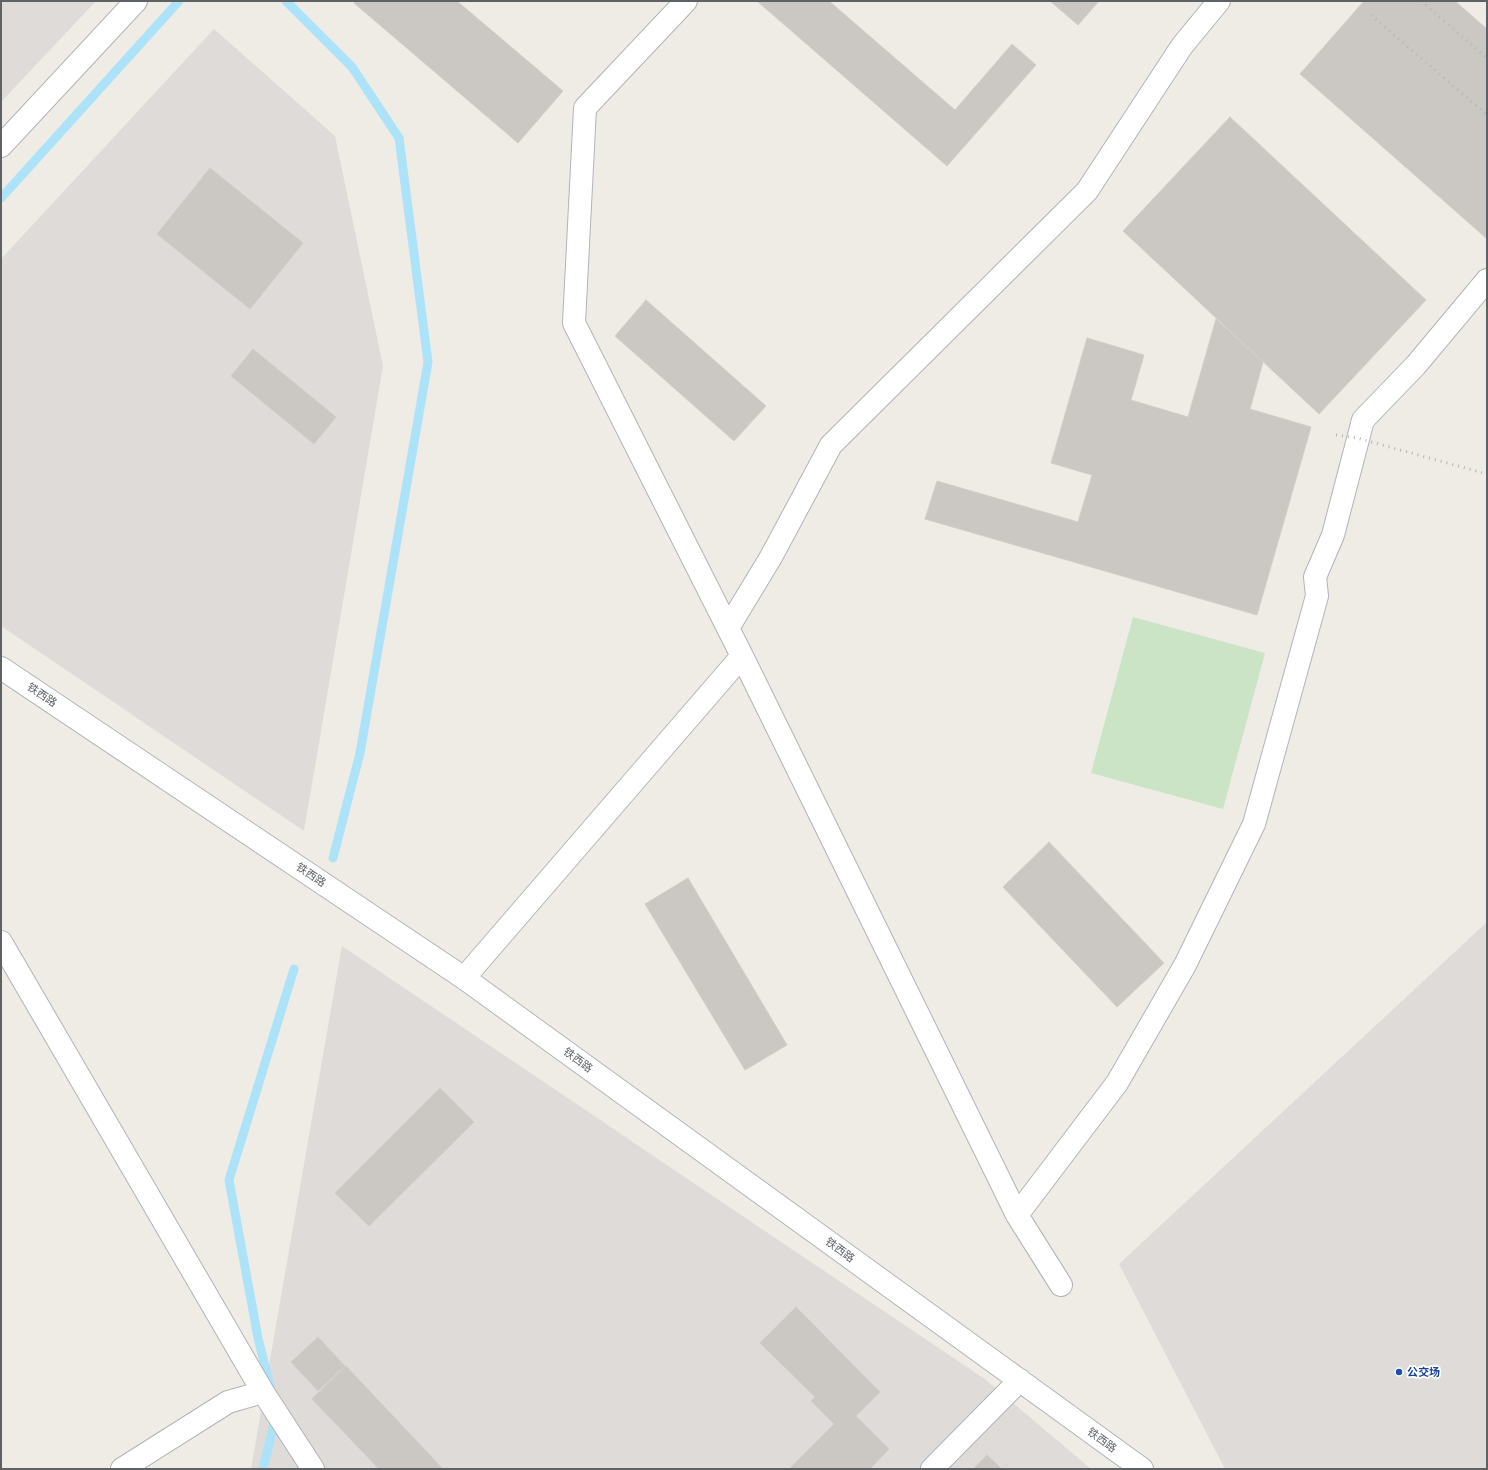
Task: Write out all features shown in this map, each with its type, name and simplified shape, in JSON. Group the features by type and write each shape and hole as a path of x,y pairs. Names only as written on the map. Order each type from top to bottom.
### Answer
{"street":[{"path":"1,146 136,1"},
{"path":"686,1 585,108 574,323 742,656 1017,1215 1061,1285"},
{"path":"728,628 771,557 831,445 1087,191 1182,46 1219,1"},
{"path":"1017,1215 1116,1083 1185,965 1254,824 1317,596 1315,576 1333,535 1357,438 1363,420 1416,364 1487,280"},
{"path":"464,978 742,656"},
{"name":"铁西路","path":"1,668 464,978 1142,1469"},
{"path":"1,942 263,1392 313,1469"},
{"path":"932,1469 1020,1380"},
{"path":"122,1469 228,1402 263,1392"}],"shaded area":[{"path":"1,1 96,1 1,102"},
{"path":"214,29 335,136 383,366 304,831 1,626 1,259"},
{"path":"1487,922 1487,1469 1225,1469 1119,1264"},
{"path":"342,946 986,1380 1091,1469 251,1469"}],"green space":[{"path":"1133,617 1265,653 1223,809 1091,773"}],"building":[{"path":"355,1 457,1 563,91 518,143 354,3"},
{"path":"757,1 829,1 955,110 1012,44 1036,65 947,166"},
{"path":"1050,1 1099,1 1078,25"},
{"path":"1364,1 1455,1 1487,29 1486,238 1300,74"},
{"path":"1230,117 1426,300 1319,414 1123,231"},
{"path":"210,168 303,243 250,309 157,234"},
{"path":"646,300 766,406 734,441 615,336"},
{"path":"1216,319 1263,362 1250,409 1311,427 1257,615 925,519 937,481 1078,522 1092,475 1051,463 1087,338 1144,355 1131,400 1188,417"},
{"path":"253,349 336,417 314,444 231,376"},
{"path":"1049,842 1164,963 1117,1007 1003,887"},
{"path":"688,878 787,1045 745,1070 645,904"},
{"path":"440,1088 474,1122 369,1226 335,1193"},
{"path":"796,1307 880,1392 856,1416 889,1449 870,1469 789,1469 834,1424 811,1401 815,1397 760,1343"},
{"path":"318,1337 345,1366 318,1391 291,1362"},
{"path":"346,1366 443,1469 379,1469 312,1399"},
{"path":"987,1455 1002,1469 973,1469"}],"waterway":[{"path":"1,198 179,1"},
{"path":"286,1 352,67 399,138 428,362 360,753 333,858"},
{"path":"271,1390 258,1338 229,1180 294,969"},
{"path":"263,1469 276,1416"}],"railway":[{"path":"1421,1 1487,58"},
{"path":"1371,15 1487,115"},
{"path":"1336,435 1357,438 1487,474"}],"place":[{"name":"公交场","path":"1399,1372"}]}
